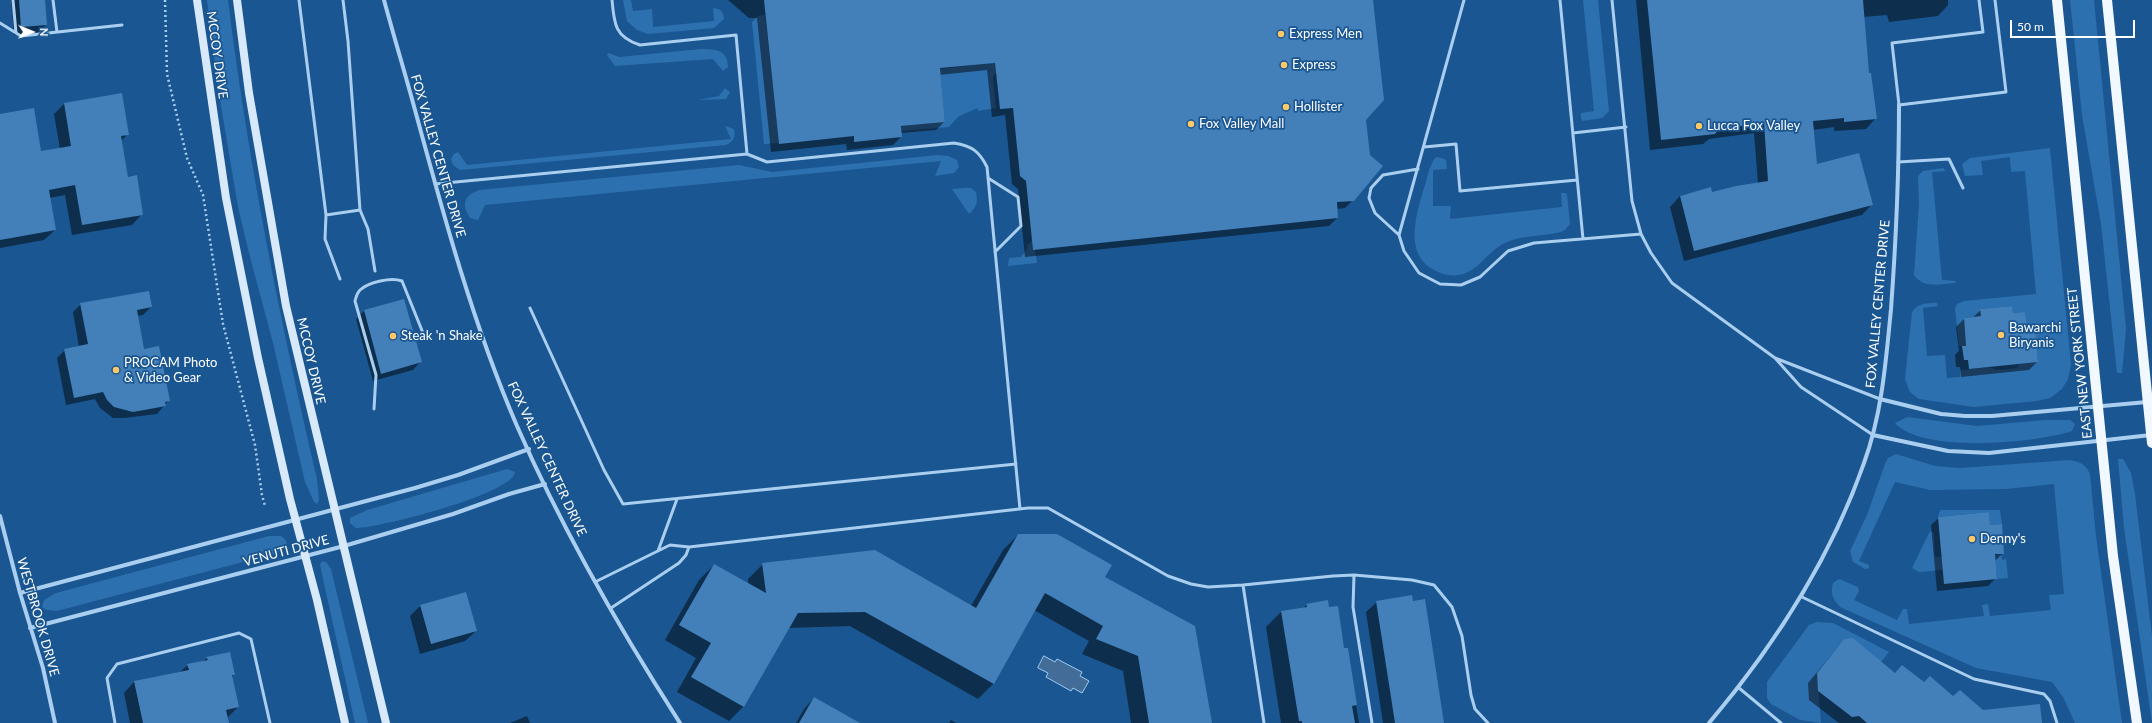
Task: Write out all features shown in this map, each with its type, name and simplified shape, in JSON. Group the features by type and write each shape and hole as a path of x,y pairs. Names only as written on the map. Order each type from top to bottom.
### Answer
{"main road":[{"name":"EAST NEW YORK STREET","path":"2057,0 2117,593 2137,723"},
{"path":"2107,0 2152,439"}],"street":[{"name":"MCCOY DRIVE","path":"198,0 226,198 236,253 258,358 295,518 345,723"},
{"name":"MCCOY DRIVE","path":"236,0 249,93 285,298 386,723"},
{"name":"FOX VALLEY CENTER DRIVE","path":"384,0 435,184 474,314 517,426 595,582 680,723"},
{"name":"FOX VALLEY CENTER DRIVE","path":"1709,723 1739,688 1802,597 1844,514 1865,463 1873,435 1888,345 1892,294 1899,105"},
{"path":"1880,399 1934,413 1965,416 1992,416 2148,402"},
{"path":"1873,435 1948,451 1989,453 2101,442 2152,439"},
{"path":"20,593 458,475 529,449"},
{"name":"VENUTI DRIVE","path":"30,628 344,546 453,514 509,494 545,484"},
{"name":"WESTBROOK DRIVE","path":"0,516 20,593 43,668 55,723"}],"lane":[{"path":"13,0 16,33"},
{"path":"53,0 56,32"},
{"path":"299,0 326,215 325,239 340,279"},
{"path":"343,0 348,41 360,210 368,229 375,271"},
{"path":"612,0 615,23 620,34 629,42 640,45 736,35 747,154"},
{"path":"1399,235 1464,0"},
{"path":"1560,0 1583,239"},
{"path":"1612,0 1626,128 1632,201 1641,234 1650,253 1672,283 1775,358 1801,387 1873,435"},
{"path":"1979,0 1983,32 1892,43 1899,105 2006,92 1995,0"},
{"path":"0,24 21,36 122,25"},
{"path":"1573,133 1626,128"},
{"path":"435,184 747,154 767,162 954,143 966,145 976,150 987,167 1020,509"},
{"path":"1424,147 1456,144 1460,190 1577,180"},
{"path":"1898,162 1949,159 1963,188"},
{"path":"1418,169 1383,175 1371,188 1369,198 1375,213 1399,235 1404,251 1418,273 1440,284 1461,285 1480,277 1508,252 1534,243 1641,234"},
{"path":"988,178 1018,196 1021,226 995,252"},
{"path":"326,215 360,210"},
{"path":"374,409 376,375 355,301 360,289 391,279 402,281 423,333"},
{"path":"530,308 604,470 623,504 1016,464"},
{"path":"1775,358 1880,399"},
{"path":"657,552 678,499"},
{"path":"595,582 670,545 689,547 1020,509 1048,508 1168,576 1191,584 1208,587 1333,576 1354,576 1412,580 1434,585 1452,607 1462,636 1471,695 1475,709 1488,723"},
{"path":"611,608 679,563 686,555 689,547"},
{"path":"1354,576 1353,607 1372,723"},
{"path":"1243,585 1264,723"},
{"path":"1802,597 1974,679 2044,694 2050,701 2057,723"},
{"path":"115,723 107,678 117,664 238,633 252,639 270,723"},
{"path":"1739,688 1781,723"}],"path":[{"path":"165,0 168,74 187,158 203,195 222,324 255,445 265,506"}],"shaded area":[{"path":"207,0 228,0 255,181 290,360 317,479 319,500 317,504 314,502 305,482 273,343 238,207 219,94"},
{"path":"623,0 631,0 633,11 652,9 653,27 714,21 713,8 721,11 724,19 714,28 648,34 637,30 627,21"},
{"path":"1583,0 1598,0 1609,111 1602,118 1583,121 1581,119 1581,113 1594,111"},
{"path":"2070,0 2094,0 2126,329 2122,373 2117,373 2101,224 2082,115"},
{"path":"765,15 779,143 764,144 752,22 758,16"},
{"path":"701,49 716,50 723,54 726,57 728,67 723,71 713,59 615,66 607,55 609,53 619,57"},
{"path":"995,63 996,73 993,77 996,108 978,111 978,108 959,116 949,127 902,131 901,126 945,122 940,69"},
{"path":"725,88 730,92 726,99 698,100 719,96"},
{"path":"725,126 734,129 735,132 733,139 726,145 460,170 453,165 451,159 454,154 458,152 467,165 731,139"},
{"path":"2050,148 2071,365 2068,379 2062,389 2050,398 2037,401 1974,407 1919,399 1910,392 1905,379 1912,312 1914,309 1923,304 1937,303 1938,306 1923,308 1927,356 1945,355 1947,378 1960,377 1960,370 1989,367 1997,370 2017,368 2019,364 2038,362 2035,324 2027,325 2025,312 2013,313 2012,306 1980,309 1981,316 1964,318 1966,346 1959,346 1955,309 1957,304 1964,301 2036,294 2025,171 2011,172 2010,157 1981,161 1983,175 1965,176 1962,164 1970,158"},
{"path":"938,155 948,156 957,160 959,167 954,173 935,176 941,161 485,205 478,220 470,218 465,205 467,198 479,190 739,165 772,172"},
{"path":"1436,157 1446,160 1447,169 1433,170 1433,206 1451,206 1450,219 1562,207 1561,193 1565,193 1567,194 1570,224 1561,232 1514,239 1507,242 1496,249 1472,270 1466,273 1450,275 1442,274 1434,270 1423,261 1417,250 1415,224 1429,170"},
{"path":"1943,168 1946,171 1932,172 1942,280 1956,281 1955,283 1932,285 1922,282 1914,275 1919,204 1918,176 1923,171"},
{"path":"971,188 976,192 976,204 974,209 969,214 952,189"},
{"path":"1032,241 1037,263 1008,266 1009,258 1021,257 1027,249 1027,245"},
{"path":"1907,417 1977,426 2045,420 2070,420 2075,424 2072,431 2033,439 2007,442 1954,442 1929,439 1909,433 1895,423"},
{"path":"1896,454 1935,466 1960,468 2070,460 2080,463 2086,468 2090,474 2096,536 2122,723 2075,723 2063,697 2052,682 1976,668 1840,607 1834,599 1832,590 1833,583 1839,579 1858,587 1859,591 1854,600 1897,620 1903,609 1907,609 1909,624 1984,616 1982,605 1988,604 1990,616 2051,610 2049,595 2064,594 2054,484 2006,489 1930,490 1895,482 1859,561 1869,565 1869,568 1865,569 1853,562 1850,551 1867,515 1885,464 1888,458"},
{"path":"2118,459 2123,459 2131,473 2135,494 2152,636 2152,723 2124,528"},
{"path":"507,469 515,472 509,481 493,490 470,499 416,516 390,522 356,528 350,523 350,518 367,510"},
{"path":"1940,510 2000,510 2002,524 1990,525 1989,512 1938,517"},
{"path":"1930,531 1934,533 1935,557 1942,557 1943,570 1919,572 1912,568"},
{"path":"269,536 281,536 285,539 287,544 285,548 277,553 57,611 47,610 42,607 44,600 56,593"},
{"path":"2001,554 2002,560 2006,559 2008,578 1997,579 1995,555"},
{"path":"323,561 327,563 331,569 368,723 355,723 320,564"},
{"path":"1817,622 1833,623 1889,652 1881,662 1853,639 1844,639 1817,673 1821,723 1800,720 1771,704 1767,698 1767,682 1809,625"},
{"path":"1044,656 1055,662 1057,659 1082,672 1080,676 1089,681 1082,693 1073,688 1071,691 1046,677 1048,673 1038,668"}],"building":[{"path":"19,0 45,0 47,25 21,27"},
{"name":"Fox Valley Mall","path":"764,0 1373,0 1384,100 1366,120 1370,155 1383,166 1354,201 1337,202 1338,218 1033,250 1026,181 1020,176 1013,108 1000,109 995,63 940,68 945,122 901,126 902,137 854,142 854,136 779,144"},
{"name":"Lucca Fox Valley","path":"1647,0 1863,0 1869,73 1871,73 1877,119 1844,122 1844,118 1813,121 1817,164 1859,153 1873,205 1694,251 1680,196 1711,187 1712,192 1736,186 1768,181 1764,123 1719,129 1715,134 1661,140"},
{"path":"122,93 129,135 121,136 128,177 137,175 143,215 82,225 75,185 49,190 56,230 0,240 0,114 34,108 41,151 71,146 64,103"},
{"name":"PROCAM Photo & Video Gear","path":"149,291 152,307 137,310 144,349 159,346 170,401 165,402 166,406 133,412 114,407 107,400 103,392 74,398 64,349 88,344 80,303"},
{"name":"Steak 'n Shake","path":"404,299 422,362 381,374 364,310"},
{"name":"Bawarchi Biryanis","path":"2012,306 2013,313 2025,312 2027,325 2035,324 2038,362 1969,369 1968,360 1964,360 1962,346 1966,346 1964,318 1981,316 1980,309"},
{"name":"Denny's","path":"1989,512 1990,525 2002,524 2004,554 1995,554 1997,579 1944,584 1938,517"},
{"path":"1018,534 1057,534 1112,565 1105,577 1195,626 1212,723 1149,723 1138,656 1096,639 1103,626 1045,593 994,684 865,612 798,613 744,707 691,677 711,643 679,625 714,564 766,593 762,563 875,550 976,608"},
{"path":"466,592 477,631 431,644 420,605"},
{"path":"1412,595 1413,601 1425,599 1444,723 1395,723 1376,601"},
{"path":"1328,600 1329,607 1338,606 1344,648 1348,648 1357,705 1352,706 1355,723 1302,723 1302,721 1299,721 1281,611 1307,607 1306,604"},
{"path":"1853,638 1895,673 1902,665 1924,682 1930,676 1953,696 1960,690 1983,710 2040,704 2042,723 1867,723 1859,716 1852,717 1818,691 1817,673 1844,639"},
{"path":"230,652 235,675 232,675 239,707 226,710 229,723 143,723 134,681 189,670 187,664 208,660 206,657"},
{"path":"814,697 860,723 799,723"}],"place":[{"name":"Express Men","path":"1281,34"},
{"name":"Express","path":"1284,65"},
{"name":"Hollister","path":"1286,107"},
{"name":"Fox Valley Mall","path":"1191,124"},
{"name":"Lucca Fox Valley","path":"1699,126"},
{"name":"Bawarchi Biryanis","path":"2001,335"},
{"name":"Steak 'n Shake","path":"393,336"},
{"name":"PROCAM Photo & Video Gear","path":"116,370"},
{"name":"Denny's","path":"1972,539"}]}
